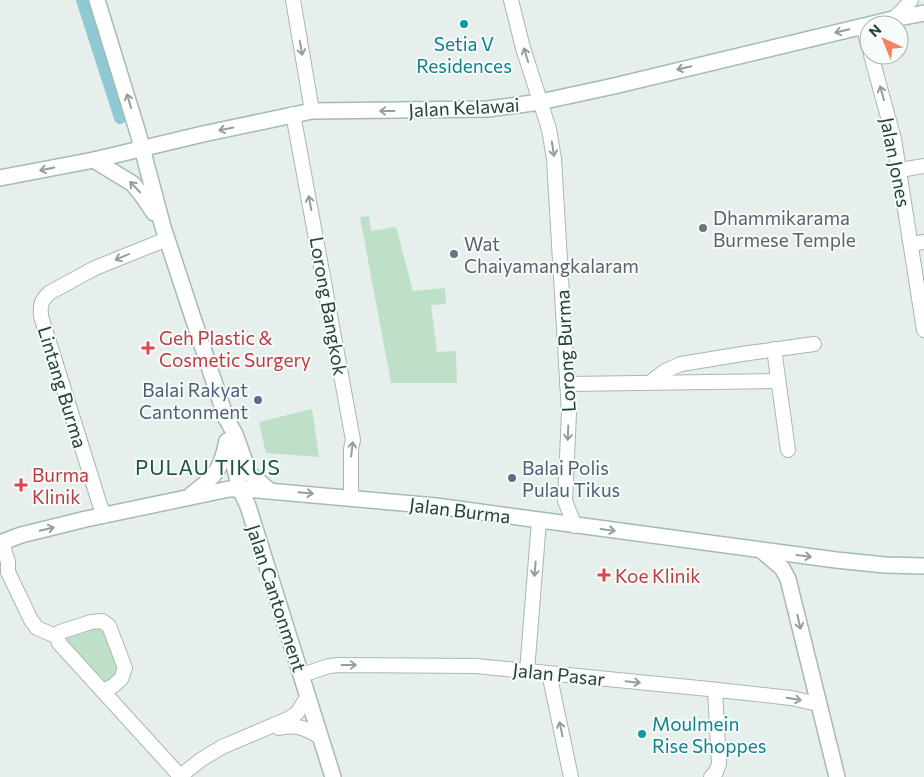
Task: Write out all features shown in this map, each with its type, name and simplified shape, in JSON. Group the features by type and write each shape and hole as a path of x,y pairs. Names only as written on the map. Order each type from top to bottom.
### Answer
{"main road":[{"name":"Jalan Cantonment","path":"97,0 142,148 165,233 226,418 235,434 249,474 270,490"},
{"name":"Jalan Kelawai","path":"909,15 924,13"},
{"name":"Jalan Kelawai","path":"0,178 94,160 312,111 488,110 540,102 859,27"},
{"path":"94,160 133,184 144,198 165,233"},
{"name":"Jalan Cantonment","path":"226,418 227,438 240,489 248,506 333,777"},
{"path":"189,497 218,470 224,456 227,438"},
{"name":"Jalan Burma","path":"1,542 21,535 189,497 229,489 240,489 351,497 436,506 762,550 885,565 924,566"},
{"path":"762,550 776,562 788,579 837,777"}],"street":[{"path":"293,0 312,111"},
{"name":"Lorong Burma","path":"512,0 523,48 549,129 554,159 569,413 566,501 576,526"},
{"path":"897,15 911,0"},
{"name":"Jalan Jones","path":"874,65 894,139 918,243 924,330"},
{"name":"Lorong Bangkok","path":"293,114 353,440 351,449 351,497"},
{"path":"900,170 924,166"},
{"name":"Lintang Burma","path":"104,516 98,502 41,316 40,306 43,299 49,293 165,233"},
{"path":"652,381 665,371 680,364 814,344"},
{"path":"774,349 788,450"},
{"path":"567,384 778,380"},
{"path":"527,671 540,521"},
{"path":"1,542 8,562 8,572 31,620 37,628 58,638"},
{"path":"103,691 121,679 124,668 109,626 102,621 91,622 60,632 59,643 179,776 222,747 290,718 297,713 308,696"},
{"name":"Jalan Pasar","path":"302,675 329,666 340,665 476,666 791,698 818,704"},
{"path":"549,673 571,777"},
{"path":"711,777 716,772 719,764 715,690"},
{"path":"270,728 276,729 290,725 301,726 320,737"}],"green space":[{"path":"369,216 371,231 396,227 413,291 445,288 446,304 431,305 437,352 456,351 457,383 391,383 360,217"},
{"path":"312,409 319,457 266,453 259,422"},
{"path":"95,625 102,627 119,666 116,678 103,684 65,640 66,636"}],"waterway":[{"path":"82,0 120,118"}],"place":[{"name":"Setia V Residences","path":"464,24"},
{"name":"Dhammikarama Burmese Temple","path":"703,228"},
{"name":"Wat Chaiyamangkalaram","path":"454,254"},
{"name":"Geh Plastic & Cosmetic Surgery","path":"148,348"},
{"name":"Balai Rakyat Cantonment","path":"258,400"},
{"name":"Balai Polis Pulau Tikus","path":"512,478"},
{"name":"Burma Klinik","path":"21,485"},
{"name":"Koe Klinik","path":"604,575"},
{"name":"Moulmein Rise Shoppes","path":"642,734"}],"district":[{"name":"PULAU TIKUS","path":"208,466"}]}
